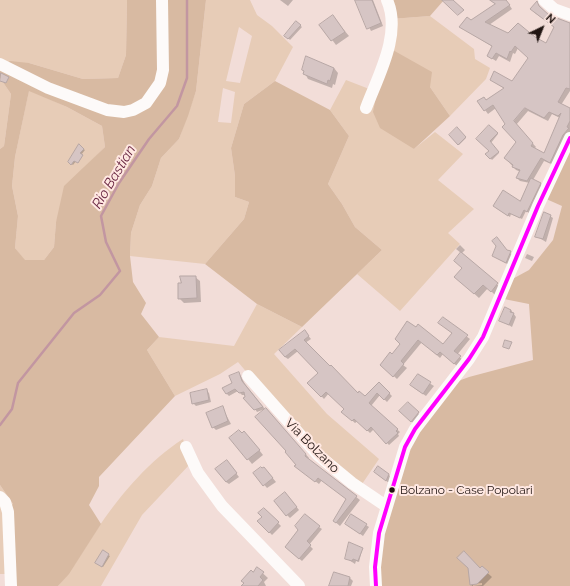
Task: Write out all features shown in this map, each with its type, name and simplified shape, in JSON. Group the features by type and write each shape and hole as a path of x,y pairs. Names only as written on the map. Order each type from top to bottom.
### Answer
{"street":[{"path":"0,64 48,88 107,110 124,112 133,110 149,100 160,83 163,70 162,0"},
{"path":"366,108 393,32 393,17 388,0"},
{"path":"544,0 554,9 570,15"},
{"path":"376,586 376,554 386,506 402,457 410,438 422,419 469,359 483,337 538,206 570,138"},
{"name":"Via Bolzano","path":"248,376 318,455 352,483 386,506"},
{"path":"186,448 198,473 222,506 299,586"},
{"path":"0,497 5,502 8,512 11,586"}],"shaded area":[{"path":"0,0 127,0 126,55 118,78 83,79 29,63 0,67"},
{"path":"127,0 206,0 196,91 188,116 179,139 161,158 152,186 140,205 131,233 130,256 133,282 146,303 141,314 159,337 147,350 175,396 99,477 99,486 89,505 101,524 69,574 58,586 8,586 5,512 13,504 0,485 0,149 4,146 11,94 0,78 0,67 10,61 29,63 83,79 118,78 126,55","holes":["29,91 67,107 102,126 105,147 64,186 56,222 54,247 44,260 25,260 15,248 18,216 12,186 15,157"]},
{"path":"206,0 250,0 257,15 272,26 293,47 275,81 244,104 231,148 235,176 235,197 249,202 244,219 205,264 130,256 131,233 140,205 152,186 161,158 179,139 196,91","holes":["239,27 252,36 240,83 226,81","223,88 235,92 231,123 218,122"]},
{"path":"384,0 444,0 430,16 391,19"},
{"path":"430,16 474,49 475,59 490,68 486,79 450,116 430,87 391,49 391,19"},
{"path":"391,49 432,72 430,87 450,116 414,149 380,128 373,112 377,92"},
{"path":"0,78 11,94 4,146 0,149"},
{"path":"346,80 377,92 414,149 435,132 463,154 438,180 474,209 448,233 460,244 400,311 357,274 382,250 355,227 342,204 328,184 349,136 330,110"},
{"path":"275,81 330,110 349,136 328,184 342,204 355,227 382,250 302,327 257,304 205,264 244,219 249,202 235,197 235,176 231,148 244,104"},
{"path":"29,90 67,107 102,126 105,147 87,165 56,222 54,247 44,260 24,260 15,248 18,216 12,186 15,157"},
{"path":"570,140 570,586 379,586 381,536 413,438 453,383 469,377 533,360 529,304 499,298 505,283 529,270 553,240 562,206 544,198"},
{"path":"257,304 302,327 274,354 327,414 379,459 360,487 288,421 238,362 220,374 175,396 147,350 159,337 234,346"},
{"path":"183,439 191,463 142,515 101,586 58,586 127,489 159,457"},
{"path":"0,485 13,504 7,574 0,574"}],"building":[{"path":"355,0 372,0 381,23 367,29"},
{"path":"442,0 453,0 464,10 458,15"},
{"path":"490,0 506,0 510,5 485,22 508,33 518,23 535,37 546,43 554,27 530,9 537,1 539,6 549,15 570,23 570,89 566,88 558,102 570,108 570,121 567,127 569,128 563,135 550,163 541,158 527,181 516,178 520,170 512,167 513,165 504,158 516,142 502,127 505,124 493,105 484,111 477,101 484,97 486,100 504,88 490,80 494,71 512,81 528,58 515,46 511,52 510,51 507,59 496,53 492,59 487,56 492,46 459,27 467,17 471,20 495,4","holes":["525,108 544,118 549,112 558,116 561,113 544,153 531,146 533,143 514,121"]},
{"path":"333,15 345,32 331,41 319,25"},
{"path":"296,21 301,25 288,39 284,36"},
{"path":"306,56 334,68 330,81 328,80 327,84 303,74 304,71 302,70"},
{"path":"1,73 9,77 6,83 0,81"},
{"path":"489,125 498,133 490,141 499,152 490,159 485,154 489,151 476,139"},
{"path":"457,127 466,137 458,145 449,135"},
{"path":"79,144 84,149 80,153 83,155 78,163 74,161 71,165 68,162"},
{"path":"531,178 541,183 527,212 524,210 520,218 509,213 508,216 493,206 503,190 520,201"},
{"path":"544,212 551,215 543,239 535,237"},
{"path":"497,237 507,250 511,251 506,263 492,256 496,246 492,241"},
{"path":"461,252 498,283 491,292 483,285 474,294 454,277 462,268 454,261"},
{"path":"180,276 196,276 197,298 178,299 178,283 181,283"},
{"path":"505,307 511,310 510,312 514,313 509,325 499,321"},
{"path":"443,317 468,335 454,351 461,356 454,364 440,352 437,355 418,340 401,361 404,364 393,377 380,365 390,352 392,354 400,344 395,339 407,321 416,327 418,324 443,344 452,333 438,323"},
{"path":"305,330 309,336 304,340 358,393 359,391 365,396 379,382 390,393 384,400 377,393 369,403 398,429 396,431 398,433 386,444 371,427 367,431 354,419 352,421 341,412 344,409 326,392 321,397 307,383 318,373 295,349 285,357 279,350"},
{"path":"505,340 512,342 509,349 503,347"},
{"path":"239,372 242,381 263,407 254,410 243,398 245,397 244,392 239,393 235,389 226,394 222,388 232,383 229,376"},
{"path":"418,374 431,382 423,394 410,385"},
{"path":"207,389 209,400 192,404 190,393"},
{"path":"408,402 419,412 411,422 399,411"},
{"path":"223,406 228,421 212,428 206,413"},
{"path":"266,408 306,454 305,456 357,496 336,523 333,521 346,499 318,478 315,482 294,466 296,465 285,452 286,451 255,417"},
{"path":"239,430 242,433 244,431 260,450 247,460 229,438"},
{"path":"227,460 237,473 226,482 215,469"},
{"path":"378,466 389,474 386,481 374,472"},
{"path":"261,467 264,467 273,478 263,486 253,473"},
{"path":"285,492 297,507 286,516 274,501"},
{"path":"264,508 279,522 269,533 257,521 262,517 258,513"},
{"path":"305,514 320,526 307,541 311,545 299,559 285,547 298,530 295,526"},
{"path":"351,514 367,524 360,534 345,524"},
{"path":"349,542 363,548 358,561 353,559 352,561 345,559"},
{"path":"103,550 109,554 102,567 95,563"},
{"path":"464,551 480,568 482,566 489,572 477,584 470,585 468,568 457,558"},
{"path":"257,567 264,572 260,577 263,580 258,586 241,586 244,583 241,581 251,570 253,572"},
{"path":"334,572 350,577 348,586 329,586"}],"waterway":[{"name":"Rio Bastian","path":"0,425 12,409 18,383 74,313 100,295 120,271 106,242 101,216 119,183 149,139 177,106 187,78 187,0"}],"transit line":[{"path":"376,586 375,567 379,533 405,447 415,429 469,359 483,337 538,206 570,138"}],"place":[{"name":"Bolzano - Case Popolari","path":"392,490"}]}
